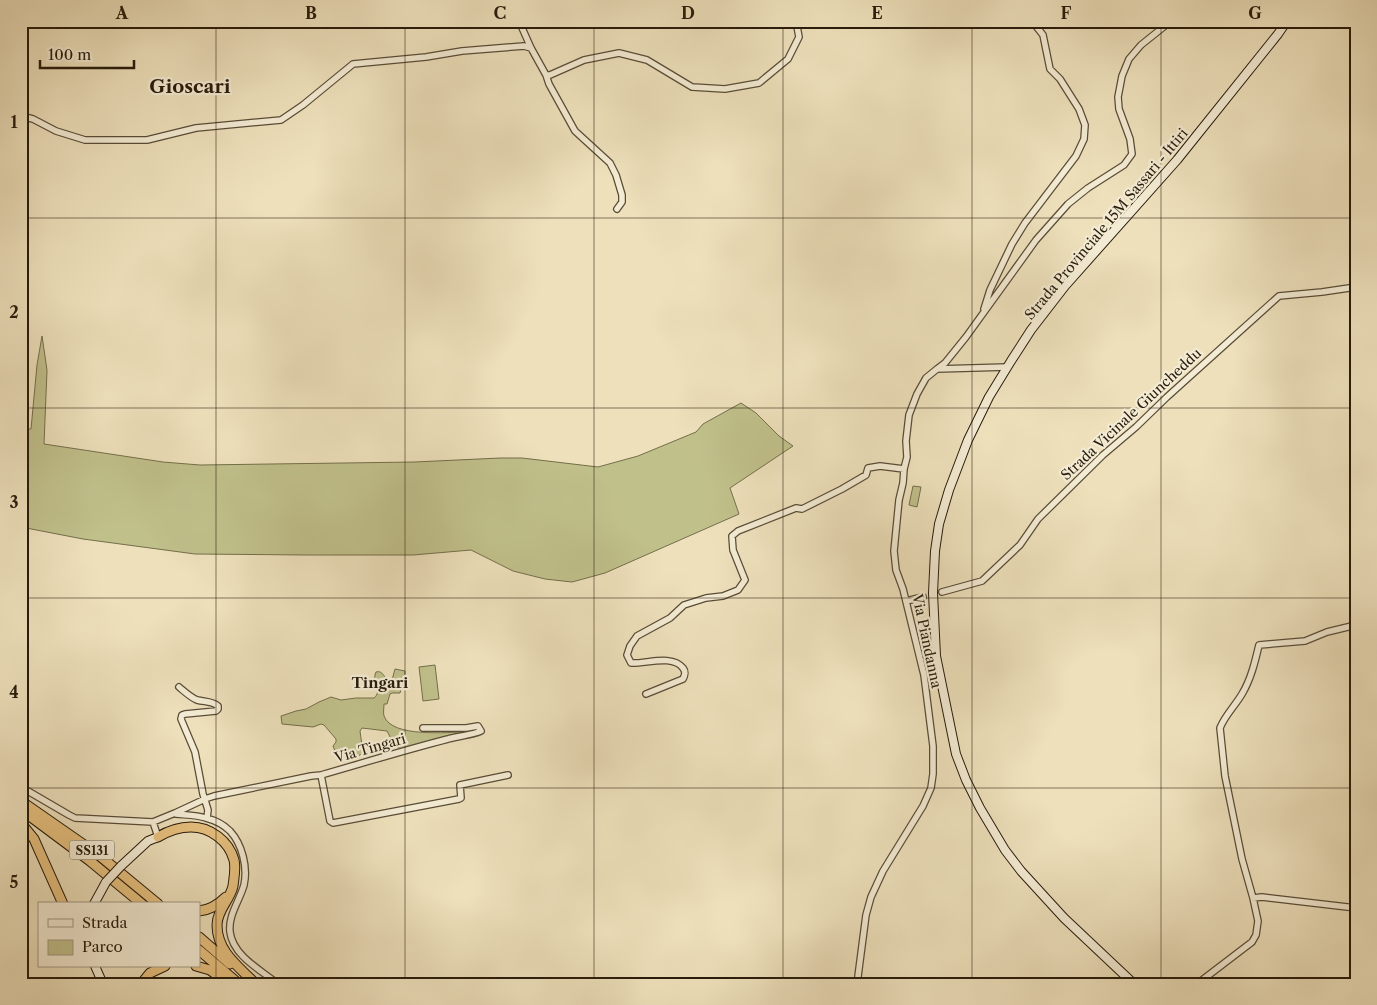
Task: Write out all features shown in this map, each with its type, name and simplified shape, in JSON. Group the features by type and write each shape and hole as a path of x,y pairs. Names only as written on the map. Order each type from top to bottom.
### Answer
{"highway":[{"name":"SS131","path":"21,801 100,856 156,902"},
{"name":"SS131","path":"21,811 90,861 140,902"},
{"path":"21,822 34,839 63,902"},
{"path":"158,836 169,831 191,827 212,832 225,843 234,859 234,876 232,890 219,914 217,925 222,948 254,984"},
{"path":"200,911 219,905 232,890"},
{"path":"144,892 159,902"},
{"path":"200,938 254,984"},
{"path":"200,951 239,984"},
{"path":"200,967 210,970 230,984"},
{"path":"140,984 150,973 160,968"}],"main road":[{"name":"Strada Provinciale 15M Sassari - Ittiri","path":"1134,984 1064,918 1021,871 1005,850 966,780 956,754 936,656 933,593 935,551 939,524 949,490 968,440 989,397 1032,330 1065,286 1177,160 1287,21"},
{"path":"95,902 106,882 121,866 148,842 158,836"},
{"path":"96,968 103,984"}],"street":[{"path":"519,21 531,48 546,74 549,84 575,131 610,163 622,195 622,202 617,209"},
{"path":"546,74 584,60 619,53 647,60 692,87 725,89 759,83 788,59 799,37 796,21"},
{"path":"983,313 990,290 1024,223 1076,156 1084,139 1085,124 1079,109 1060,79 1050,69 1043,35 1032,21"},
{"name":"Via Piandanna","path":"857,984 866,915 872,897 883,871 923,806 931,788 933,774 933,746 924,675 903,589 896,570 894,552 899,500 907,457 906,441 909,415 926,378 945,363 1036,240 1068,204 1088,188 1124,165 1132,154 1130,139 1119,108 1118,97 1122,76 1129,59 1141,45 1171,21"},
{"path":"21,116 33,118 56,131 86,140 147,140 196,128 281,120 303,105 352,64 426,57 462,51 524,46 531,48"},
{"name":"Strada Vicinale Giuncheddu","path":"942,592 982,581 1020,545 1038,519 1104,455 1279,296 1356,287"},
{"path":"937,369 1007,367"},
{"path":"646,694 683,679 685,672 681,665 670,660 640,664 631,663 627,655 630,646 637,636 670,618 684,605 705,598 723,596 738,590 744,580 733,550 732,536 738,531 796,508 802,509 842,489 866,475 868,468 880,466 904,469"},
{"path":"906,601 923,597"},
{"path":"1197,984 1252,942 1256,935 1258,921 1242,859 1226,776 1220,728 1223,721 1242,695 1260,646 1305,641 1327,632 1356,624"},
{"path":"179,687 187,695 218,706 216,711 185,714 181,719 195,752 208,810 207,818"},
{"name":"Via Tingari","path":"153,822 205,799 321,775 481,731 478,726 466,728 423,728"},
{"path":"321,775 330,821 333,823 458,799 461,798 460,785 508,775"},
{"path":"21,787 75,818 153,822 158,836"},
{"path":"175,813 207,818 230,831 240,848 244,861 245,875 244,885 233,910 230,931 234,945 244,957 278,984"},
{"path":"1253,898 1262,897 1356,908"}],"green space":[{"path":"42,336 47,370 44,444 163,462 200,465 415,462 522,458 598,467 638,456 696,432 703,424 741,403 756,413 779,436 793,446 730,488 739,514 605,573 572,582 545,579 513,571 471,550 413,555 195,554 83,539 21,527 21,429 31,429 37,365"},
{"path":"913,486 921,487 917,507 909,505"},
{"path":"435,665 439,699 423,701 419,667"},
{"path":"395,669 405,671 405,674 400,693 390,694 387,704 384,704 384,716 389,723 409,731 434,733 467,732 403,750 395,746 387,731 362,728 360,731 363,753 355,758 347,752 339,757 337,756 333,746 336,739 324,725 321,724 313,727 282,724 281,716 306,709 331,697 341,700 374,698 377,693 376,672 382,673 389,681 392,680"}],"district":[{"name":"Gioscari","path":"190,86"},
{"name":"Tingari","path":"380,682"}]}
